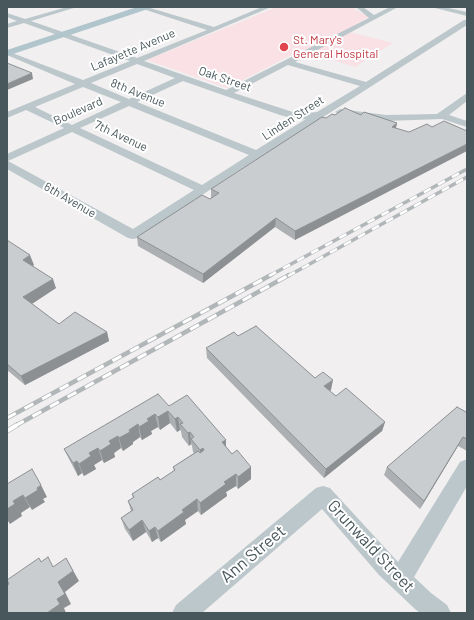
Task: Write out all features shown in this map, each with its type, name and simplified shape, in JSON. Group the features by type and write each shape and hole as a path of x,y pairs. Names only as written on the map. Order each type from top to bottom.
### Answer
{"main road":[{"path":"7,53 143,7"}],"street":[{"path":"7,26 74,7"},
{"path":"143,7 213,29"},
{"name":"Lafayette Avenue","path":"7,115 268,7"},
{"path":"359,7 374,18"},
{"path":"227,93 395,7"},
{"path":"434,7 467,14"},
{"name":"Oak Street","path":"7,15 291,116 299,117 322,114 351,113 393,119 430,118 442,116"},
{"name":"Linden Street","path":"133,236 467,22"},
{"name":"8th Avenue","path":"7,53 259,155"},
{"path":"287,62 367,85"},
{"name":"Boulevard","path":"7,158 182,78"},
{"path":"442,116 467,96"},
{"name":"7th Avenue","path":"27,107 203,190"},
{"path":"442,116 467,124"},
{"name":"6th Avenue","path":"7,164 133,236"},
{"path":"400,580 467,468"},
{"name":"Grunwald Street","path":"323,494 400,580 439,613"},
{"name":"Ann Street","path":"184,613 323,494"}],"shaded area":[{"name":"St. Mary's General Hospital","path":"277,7 351,7 369,17 345,31 393,43 355,67 301,50 227,88 147,60"}],"building":[{"path":"7,63 32,73 7,84"},
{"path":"345,108 361,115 364,112 397,123 392,127 409,132 427,124 432,127 444,121 467,131 467,144 295,231 276,218 203,274 137,237 202,195 210,199 219,193 211,189 322,117 326,118 332,114 335,115"},
{"path":"7,240 30,255 23,260 53,279 23,297 59,324 75,312 107,332 21,376 7,364"},
{"path":"256,326 315,378 323,372 333,380 324,386 336,396 346,388 385,422 326,469 206,348 234,332 238,336"},
{"path":"158,394 169,406 187,395 226,440 222,442 232,454 237,450 251,467 238,477 236,474 224,482 226,484 200,503 197,499 182,510 184,512 158,531 155,527 149,531 142,520 129,530 121,518 133,510 128,501 134,497 132,494 158,477 160,480 175,470 173,467 198,451 200,453 204,450 203,448 200,450 191,439 194,437 180,424 183,423 178,417 175,419 168,411 158,417 155,414 147,419 149,421 139,427 138,424 129,430 130,432 109,441 111,444 100,451 98,448 89,453 91,456 79,464 77,461 73,463 64,449"},
{"path":"457,407 466,412 467,410 467,439 463,437 424,501 387,467"},
{"path":"32,469 41,485 37,488 38,490 25,498 23,495 13,501 15,504 7,509 7,484"},
{"path":"48,557 53,567 66,558 73,571 58,582 65,594 57,599 60,604 47,613 7,613 7,585 9,584 7,580 39,558 41,562"}],"railway":[{"path":"269,276 467,169"},
{"path":"288,276 467,177"},
{"path":"7,418 271,275"},
{"path":"15,426 289,275"},
{"path":"7,431 17,425"}],"place":[{"name":"St. Mary's General Hospital","path":"284,47"}]}
